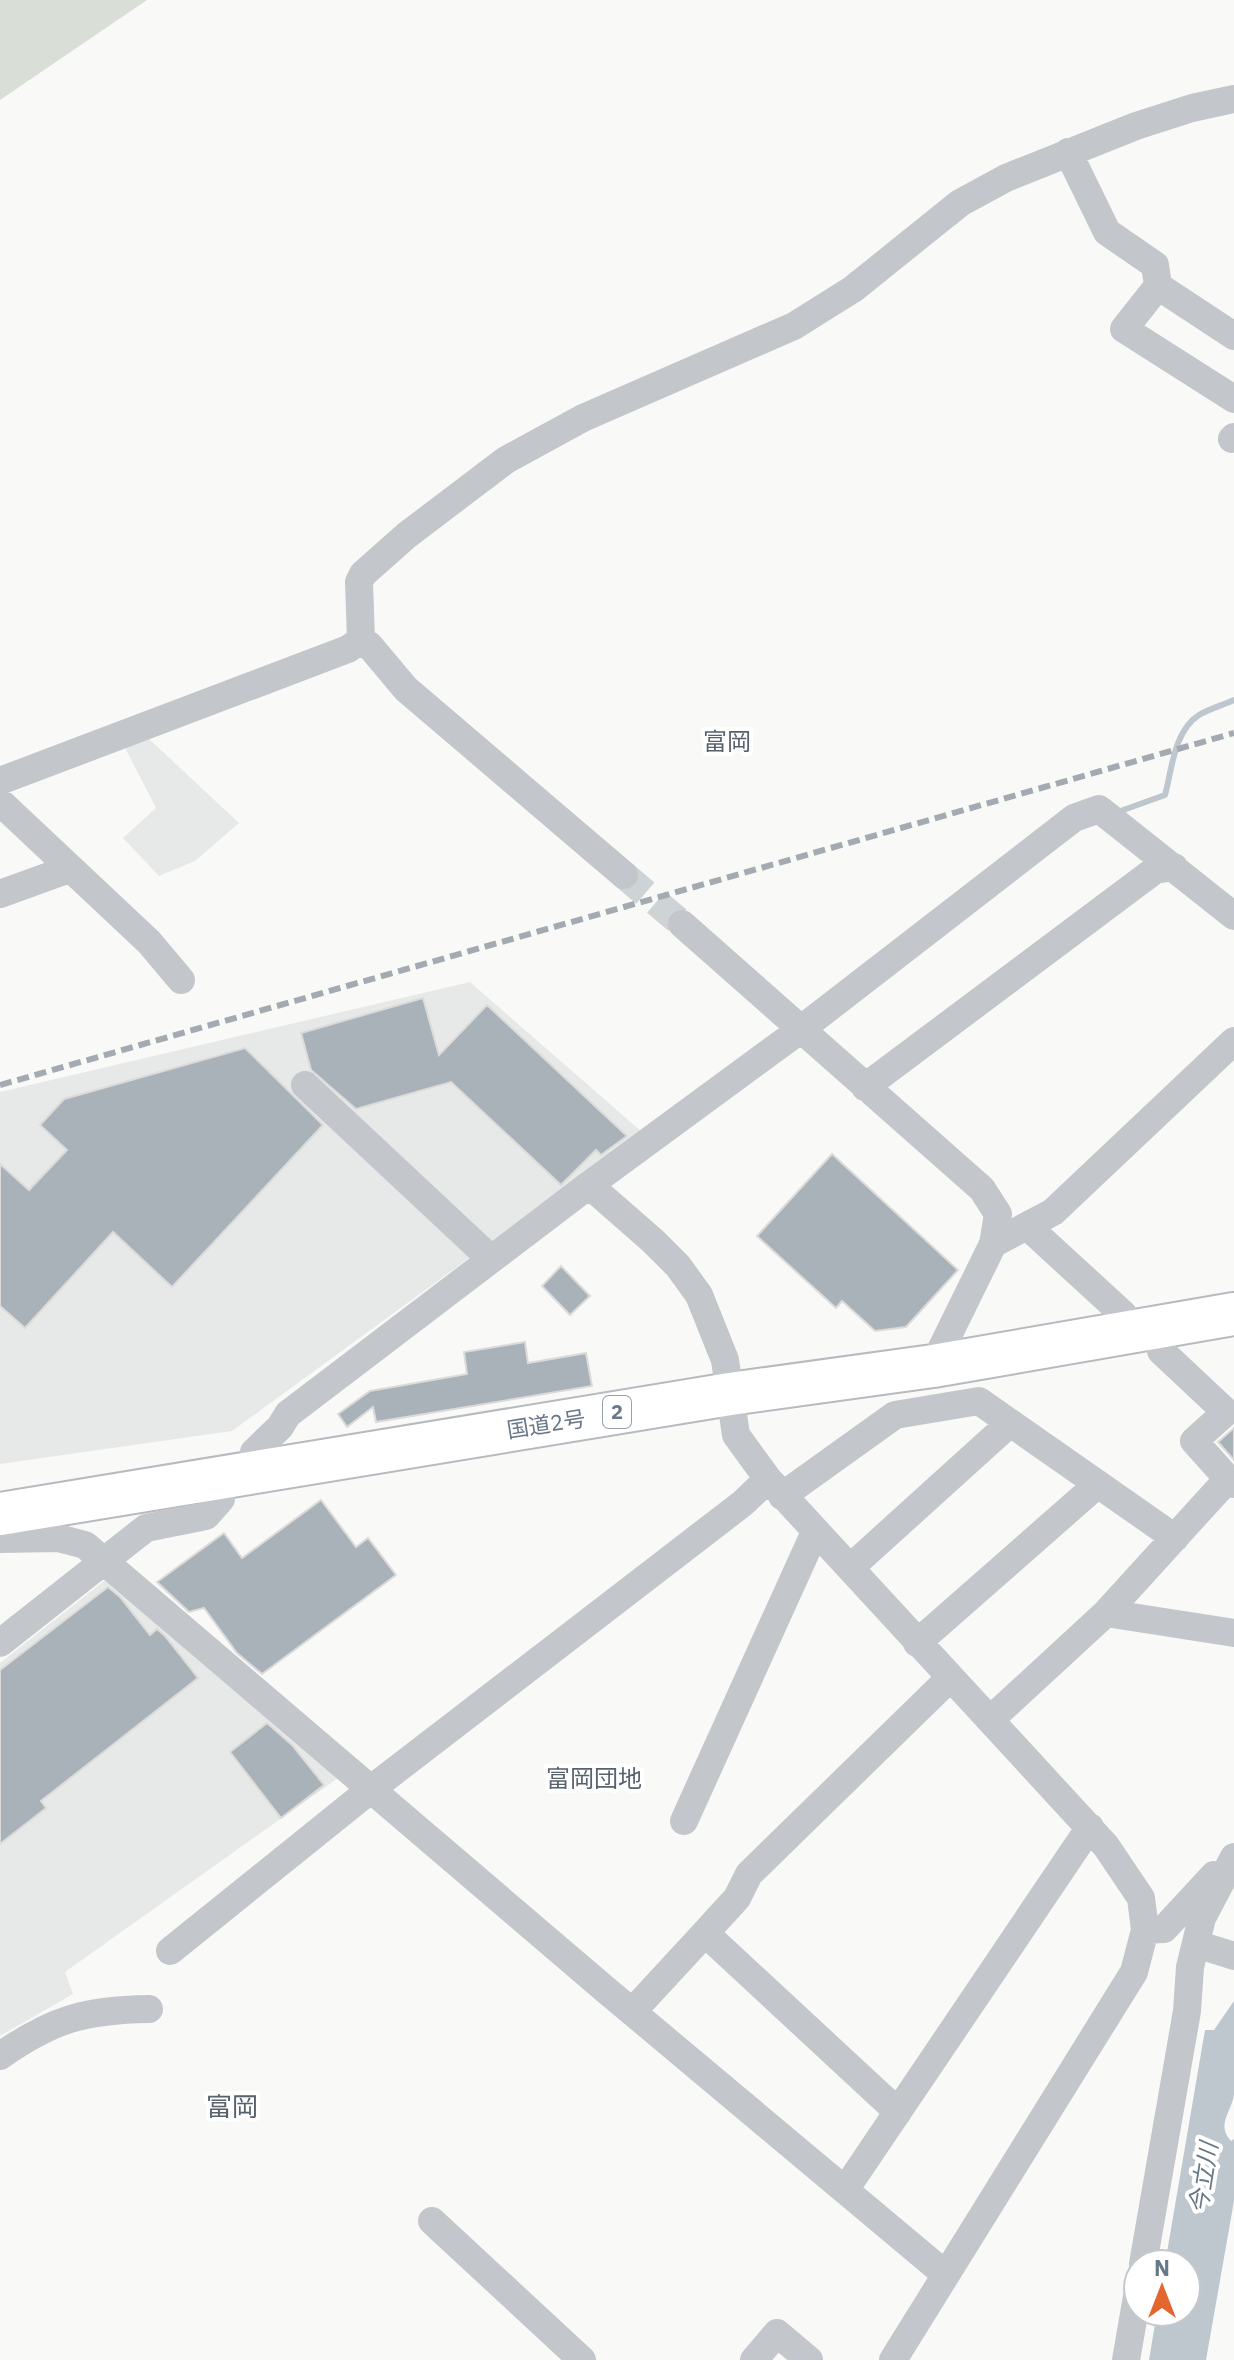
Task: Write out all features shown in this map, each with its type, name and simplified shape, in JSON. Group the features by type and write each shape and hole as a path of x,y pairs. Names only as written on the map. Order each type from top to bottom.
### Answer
{"highway":[{"name":"国道2号","path":"0,1514 730,1394 933,1366 1234,1314"}],"street":[{"path":"361,640 359,582 363,574 407,535 506,460 583,418 794,326 853,289 960,203 1006,178 1136,126 1192,108 1234,99"},
{"path":"1068,152 1107,232 1155,265 1158,286 1124,329 1234,399"},
{"path":"1158,286 1234,336"},
{"path":"0,781 348,649 361,640"},
{"path":"361,640 369,645 406,689 624,875"},
{"path":"0,802 149,942 181,980"},
{"path":"254,1452 280,1427 288,1414 589,1185 805,1034 1074,818 1099,809 1234,916"},
{"path":"865,1087 1155,870 1174,867"},
{"path":"0,894 69,869"},
{"path":"682,924 982,1189 998,1214 993,1244 933,1366"},
{"path":"993,1244 1053,1212 1234,1041"},
{"path":"305,1085 491,1259"},
{"path":"589,1185 653,1241 678,1266 699,1295 725,1360 736,1435 775,1487 1090,1827 1141,1898 1145,1930 1134,1972 893,2360"},
{"path":"1027,1226 1123,1314"},
{"path":"991,1719 1106,1613 1231,1482 1194,1441 1226,1412 1161,1351"},
{"path":"170,1951 370,1790 743,1503 895,1415 979,1401 1175,1538"},
{"path":"850,1568 1010,1423"},
{"path":"917,1643 1098,1484"},
{"path":"0,1643 108,1565 146,1528 206,1516 221,1499"},
{"path":"684,1821 815,1532"},
{"path":"0,1539 58,1538 85,1545 370,1790 945,2274"},
{"path":"1106,1613 1234,1633"},
{"path":"632,2012 737,1898 749,1874 950,1678"},
{"path":"845,2190 1090,1827"},
{"path":"1145,1930 1164,1929 1234,1856"},
{"path":"1146,2248 1187,2011 1190,1967 1213,1949 1202,1918 1234,1856"},
{"path":"705,1933 898,2112"},
{"path":"0,2056 69,2018 114,2010 149,2009"},
{"path":"432,2221 582,2360"},
{"path":"1126,2360 1132,2328"},
{"path":"754,2360 777,2333 809,2360"}],"shaded area":[{"path":"0,0 147,0 0,100"},
{"path":"146,736 239,823 195,861 159,876 123,838 156,808 124,746"},
{"path":"470,982 642,1132 232,1431 0,1464 0,1092"},
{"path":"109,1577 338,1778 65,1972 73,1994 0,2036 0,1663"}],"water":[{"name":"今立川","path":"1234,2001 1234,2095 1225,2129 1231,2141 1234,2139 1234,2201 1206,2360 1149,2360 1154,2328 1202,2328 1202,2248 1168,2248 1205,2030 1214,2030"}],"building":[{"path":"423,998 439,1055 487,1005 627,1136 601,1155 596,1150 561,1185 451,1082 356,1109 311,1070 301,1033"},
{"path":"245,1048 323,1125 172,1287 113,1232 25,1328 0,1306 0,1164 29,1190 67,1150 40,1125 64,1099"},
{"path":"832,1154 958,1270 906,1327 875,1331 842,1301 836,1308 757,1236"},
{"path":"561,1266 590,1296 570,1315 542,1286"},
{"path":"525,1342 528,1363 586,1353 592,1386 376,1422 373,1407 347,1427 338,1414 370,1391 467,1374 464,1352"},
{"path":"1234,1428 1234,1460 1218,1442"},
{"path":"321,1500 356,1547 368,1538 396,1575 262,1674 237,1653 204,1608 189,1612 157,1582 224,1533 242,1558"},
{"path":"108,1587 120,1597 150,1635 157,1629 165,1636 198,1678 41,1801 46,1808 0,1844 0,1670"},
{"path":"267,1723 292,1745 324,1785 281,1818 230,1752"}],"waterway":[{"path":"1115,813 1165,795 1175,751 1184,731 1199,715 1234,700"}],"tunnel":[{"path":"624,875 682,924"}],"railway":[{"path":"0,1085 1234,733"}],"district":[{"name":"富岡","path":"727,742"},
{"name":"富岡団地","path":"594,1779"},
{"name":"富岡","path":"232,2107"}]}
